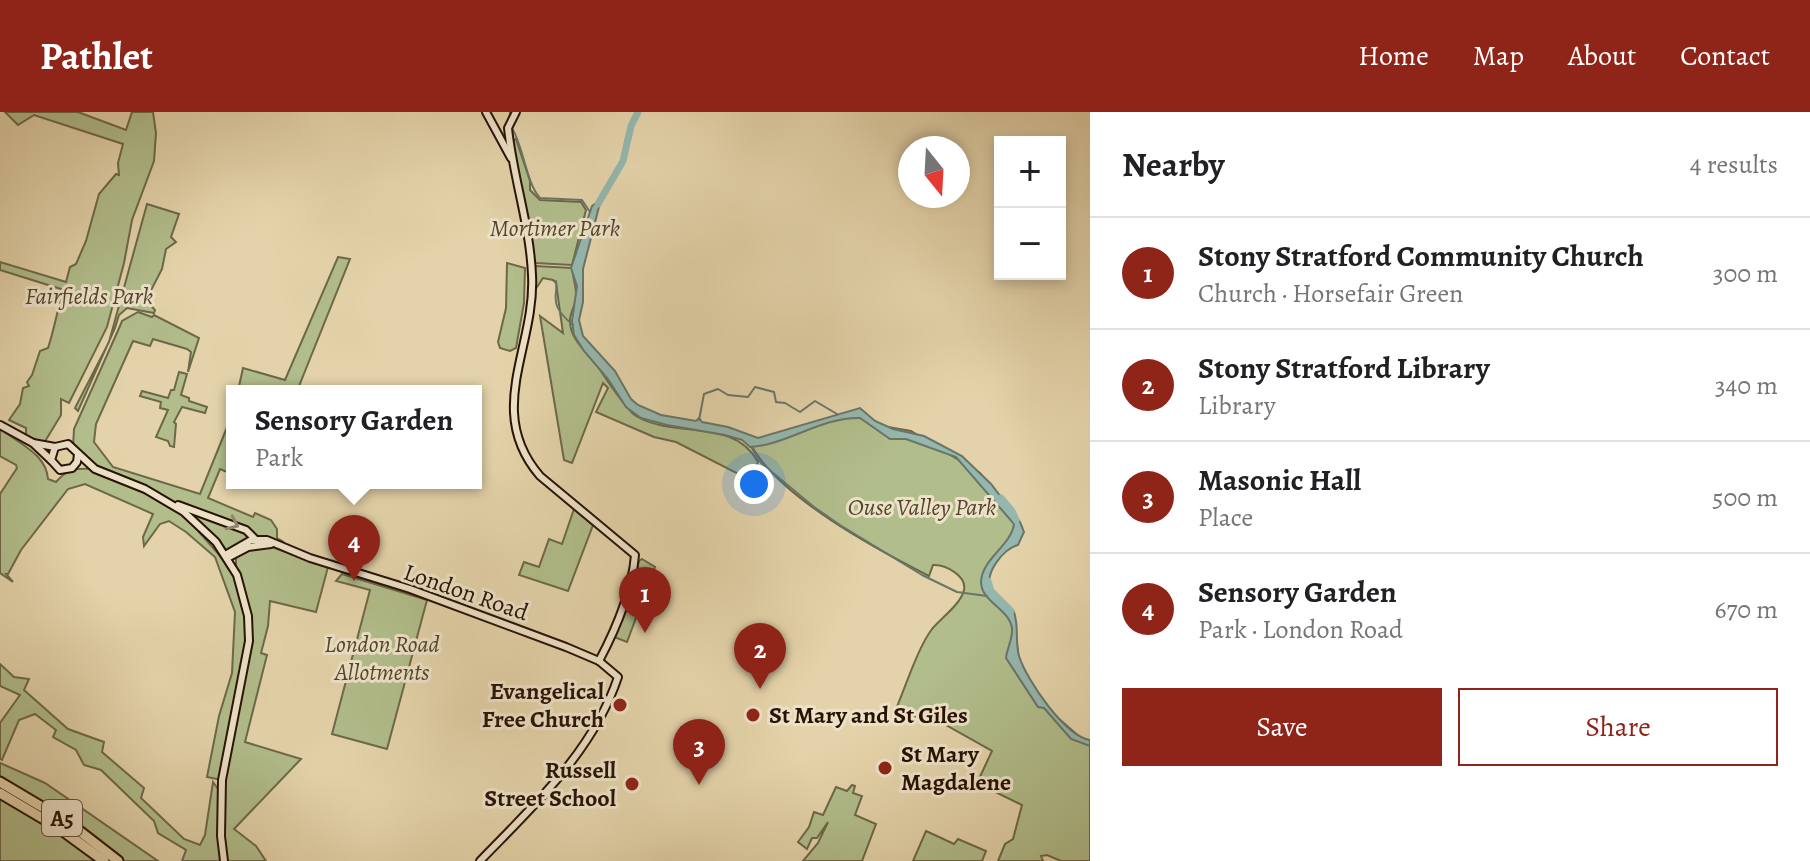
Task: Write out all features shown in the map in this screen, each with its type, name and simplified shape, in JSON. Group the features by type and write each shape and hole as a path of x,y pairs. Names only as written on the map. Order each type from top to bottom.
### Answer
{"highway":[{"name":"A5","path":"0,782 69,823 118,861"},
{"name":"A5","path":"0,793 59,828 104,861"}],"street":[{"path":"486,112 514,161"},
{"path":"516,112 511,123 514,161 532,276 529,314 513,395 516,435 529,464 540,476 635,555 624,606 599,661"},
{"path":"0,425 33,443 60,470 95,469"},
{"path":"33,443 55,447 68,444 95,469"},
{"path":"51,460 55,447"},
{"path":"72,468 78,454"},
{"name":"London Road","path":"95,469 187,510 208,514 246,530 255,539 267,540 344,570 410,589 546,639 599,661 618,677 601,716 573,761 480,861"},
{"path":"187,510 226,556 243,590 248,616 248,656 227,746 221,795 224,861"},
{"path":"226,556 255,539"},
{"path":"226,556 252,546 275,544"}],"green space":[{"name":"Fairfields Park","path":"5,112 78,112 126,130 132,112 153,112 156,133 154,161 132,220 107,327 69,403 61,399 61,415 44,443 26,436 26,428 9,420 20,404 23,388 29,386 27,382 40,351 48,348 64,290 0,270 0,262 66,282 70,267 76,264 86,241 99,194 116,174 119,175 118,163 123,144 34,115 18,125"},
{"name":"Mortimer Park","path":"516,139 530,190 540,200 581,202 586,210 572,265 535,263 512,141"},
{"path":"147,204 179,214 171,237 176,242 166,249 162,269 146,300 155,310 154,313 127,308 119,315 109,341"},
{"path":"338,257 350,259 299,385 239,385 243,368 285,380"},
{"path":"507,263 525,268 524,303 516,348 510,351 500,348 498,342 506,308"},
{"path":"535,266 572,268 576,294 570,319 573,334 631,412 651,423 734,439 747,448 758,462 750,480 676,442 654,437 596,412 608,388 603,383 572,463 564,460 540,316 563,333 556,283 543,278 535,290"},
{"path":"138,312 154,315 199,338 188,372 191,352 187,349 153,339 150,346 133,341 96,424 94,442 113,467 200,494 226,430 226,472 220,469 208,498 253,517 255,513 271,520 277,529 277,538 282,541 245,546 256,540 240,526 190,507 251,538 227,551 195,521 199,532 236,574 236,556 243,551 269,546 328,567 316,612 270,601 261,653 267,655 245,742 301,759 234,829 256,846 266,861 224,861 222,780 207,777 219,716 232,673 235,612 215,557 169,521 160,524 144,546 143,537 153,514 85,484 68,489 21,550 6,574 13,582 0,573 0,494 17,468 0,456 0,428 37,456 48,479 56,482 73,470 94,469 73,447 74,429 122,321"},
{"path":"107,345 78,411 75,408"},
{"path":"179,372 187,374 181,395 207,407 205,413 182,407 174,422 174,447 156,437 168,410 160,408 161,402 140,396 142,391 168,398 174,390"},
{"name":"Ouse Valley Park","path":"859,410 882,426 911,431 980,473 1019,525 983,580 983,587 1013,616 1019,660 1042,704 1082,739 1090,742 1090,861 1061,861 1047,855 1041,856 1043,861 998,861 1005,844 1013,839 1022,805 977,783 992,751 935,719 894,714 927,637 962,595 964,585 959,576 949,569 933,565 929,576 831,520 783,484 751,445"},
{"path":"574,509 593,525 568,591 519,575 524,562 539,567 549,539 562,544"},
{"path":"642,559 655,567 627,642 614,637"},
{"name":"London Road Allotments","path":"342,574 427,600 387,749 332,734 370,590 336,581"},
{"path":"0,664 14,677 29,679 24,690 68,729 104,742 102,752 144,788 141,798 184,839 200,845 205,835 213,782 218,789 220,861 182,861 186,850 158,833 154,821 101,770 84,765 76,750 53,737 56,730 35,714 19,720 0,759 0,723 20,695 0,686"},
{"path":"0,763 45,783 158,861 0,861 0,793 36,813 40,804 0,782"},
{"path":"852,785 855,786 853,793 862,796 855,815 876,824 862,861 803,861 818,843 828,822 817,838 812,838 807,849 798,842 809,827 814,812 823,815 836,787 847,791"},
{"path":"926,831 954,844 958,839 986,851 982,861 913,861"}],"water":[{"path":"601,199 583,269 583,302 579,320 583,336 615,371 631,399 661,415 696,421 699,418 702,422 758,438 860,408 875,421 924,436 962,456 991,484 1024,532 1018,545 1006,551 996,563 989,584 995,598 1014,612 1023,667 1048,706 1069,729 1090,740 1090,746 1071,739 1044,708 1038,707 1006,658 1012,632 1010,621 982,590 981,583 982,574 1008,539 1014,524 956,457 906,439 890,439 860,418 832,422 750,447 742,440 725,435 641,418 626,407 584,351 574,335 572,321 577,286 571,268 592,206"}],"waterway":[{"path":"509,122 510,112"},
{"path":"598,204 623,161 631,126 638,112"},
{"path":"512,128 531,184 540,198 582,200 590,212"},
{"path":"556,281 557,305 573,325"},
{"path":"699,420 704,394 718,389 728,395 748,397 755,387 774,392 776,402 785,403 800,412 815,401 837,414"},
{"path":"751,447 761,463 840,525 922,575 957,592 987,596"},
{"path":"1001,498 1016,520"},
{"path":"988,581 991,591 1011,611"}],"place":[{"name":"Sensory Garden","path":"354,581"},
{"name":"Stony Stratford Community Church","path":"645,633"},
{"name":"Stony Stratford Library","path":"760,689"},
{"name":"Evangelical Free Church","path":"620,705"},
{"name":"St Mary and St Giles","path":"753,715"},
{"name":"St Mary Magdalene","path":"885,768"},
{"name":"Russell Street School","path":"632,784"},
{"name":"Masonic Hall","path":"699,785"}]}
